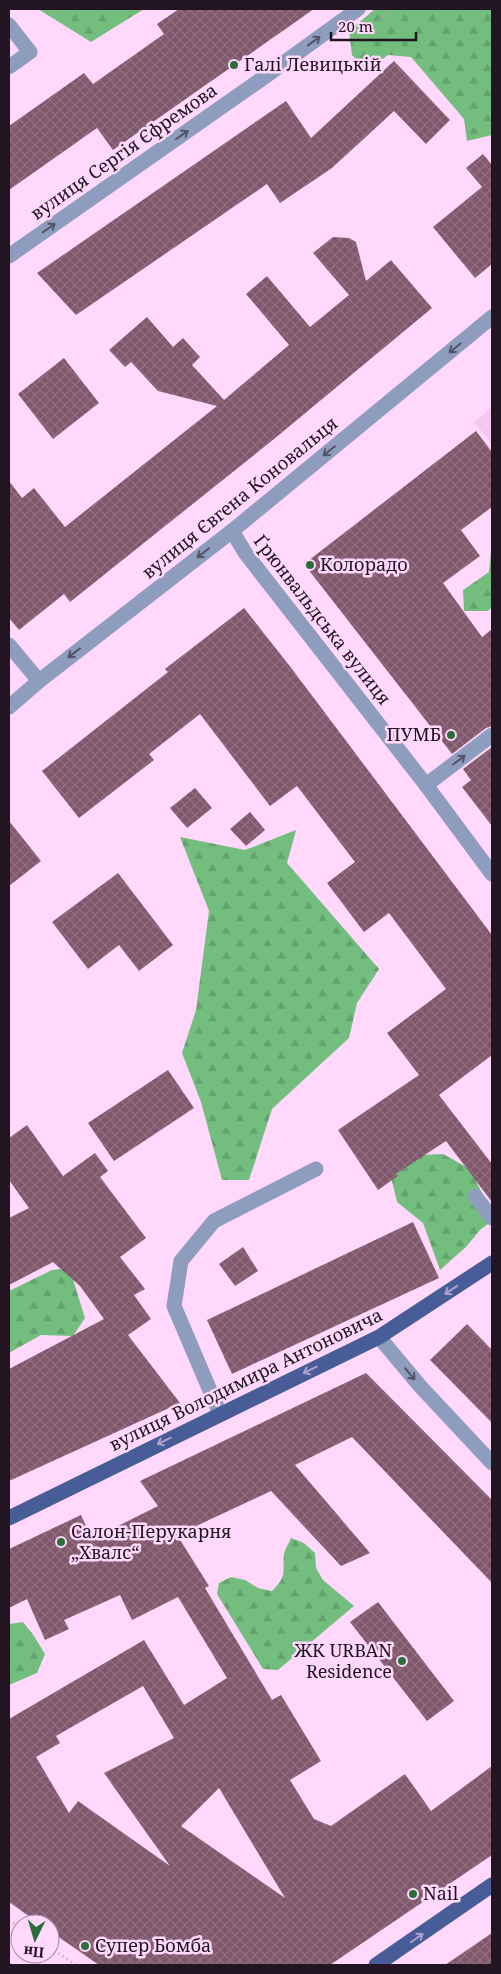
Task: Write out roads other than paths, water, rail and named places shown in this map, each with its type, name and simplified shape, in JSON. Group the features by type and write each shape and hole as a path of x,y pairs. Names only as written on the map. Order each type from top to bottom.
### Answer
{"main road":[{"name":"вулиця Володимира Антоновича","path":"9,1518 379,1337 492,1263"},
{"path":"376,1965 492,1886"}],"street":[{"name":"вулиця Сергія Єфремова","path":"9,256 358,9"},
{"path":"9,25 30,52 9,67"},
{"name":"вулиця Євгена Коновальця","path":"9,707 39,681 232,531 492,317"},
{"name":"Ґрюнвальдська вулиця","path":"232,531 246,554 426,785 492,874"},
{"path":"9,645 39,681"},
{"path":"426,785 492,736"},
{"path":"220,1414 174,1306 182,1261 214,1221 316,1169"},
{"path":"475,1196 492,1218"},
{"path":"379,1337 420,1386 492,1463"}],"place":[{"name":"Галі Левицькій","path":"234,65"},
{"name":"Колорадо","path":"310,565"},
{"name":"ПУМБ","path":"451,735"},
{"name":"Салон-Перукарня „Хвалс“","path":"61,1542"},
{"name":"ЖК URBAN Residence","path":"402,1661"},
{"name":"Nail","path":"413,1894"},
{"name":"Супер Бомба","path":"85,1946"}]}
